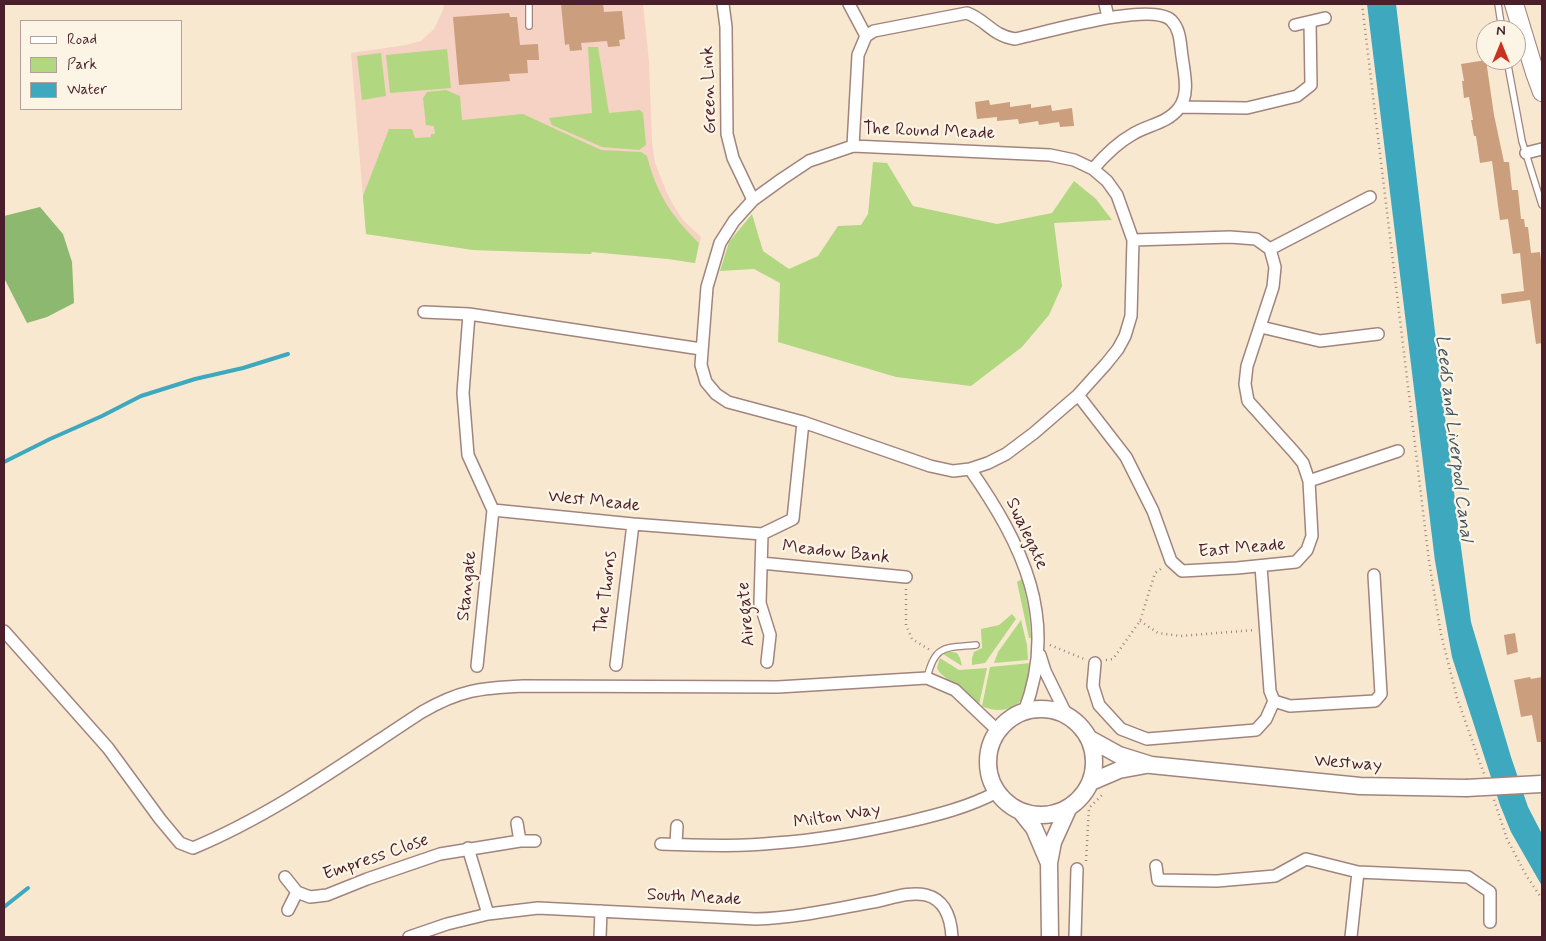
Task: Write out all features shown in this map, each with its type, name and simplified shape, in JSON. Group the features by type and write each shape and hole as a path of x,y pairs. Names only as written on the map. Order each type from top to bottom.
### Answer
{"main road":[{"path":"1514,4 1542,92"},
{"path":"1022,812 1044,816 1068,809 1080,800 1091,782 1095,761 1094,749 1090,739 1083,728 1073,719 1057,711 1043,709 1024,712 1009,720 998,731 989,752 988,765 996,792 1003,800 1022,812 1034,828 1049,863"},
{"name":"Westway","path":"1090,739 1119,755 1151,765 1360,786 1466,788 1541,783"},
{"name":"Westway","path":"1091,782 1120,770 1151,765"},
{"path":"1050,937 1049,863 1053,842 1068,809"}],"street":[{"name":"Green Link","path":"722,4 726,27 727,134 733,158 753,200"},
{"path":"849,4 866,36"},
{"path":"976,16 978,4"},
{"path":"1105,4 1108,17"},
{"path":"853,146 858,55 866,36 874,31 968,13 976,16 998,34 1015,39 1108,17 1148,13 1161,14 1170,19 1178,29 1185,90 1184,99 1171,117 1134,133 1114,146 1093,169"},
{"path":"1295,25 1325,18"},
{"path":"1180,107 1247,108 1297,96 1311,85 1310,22"},
{"name":"The Round Meade","path":"853,146 1050,155 1074,160 1093,169 1107,181 1117,196 1133,240 1131,316 1125,336 1118,349 1078,395 1006,454 988,463 970,468 953,470 930,466 803,422 728,402 716,394 706,382 701,365 708,286 720,243 734,221 753,200 809,161 853,146"},
{"path":"1526,153 1542,149"},
{"path":"1133,240 1248,238 1256,239 1270,249 1370,197"},
{"name":"East Meade","path":"1171,561 1182,571 1296,562 1307,550 1312,536 1309,481 1303,464 1248,401 1245,384 1246,366 1273,286 1274,267 1270,249"},
{"path":"424,312 469,314 702,349"},
{"path":"469,314 463,393 468,455 493,510"},
{"path":"1260,327 1320,341 1378,334"},
{"path":"1078,395 1126,457 1153,511 1171,561"},
{"path":"762,534 793,519 803,422"},
{"path":"1309,481 1398,450"},
{"name":"Swalegate","path":"970,468 1003,520 1024,563 1032,594 1039,647 1045,671 1067,716"},
{"name":"West Meade","path":"493,510 632,524 762,534"},
{"name":"Stangate","path":"477,666 493,510"},
{"name":"The Thorns","path":"616,665 632,524"},
{"name":"Airegate","path":"762,534 760,603 770,635 767,662"},
{"name":"Meadow Bank","path":"761,563 906,577"},
{"path":"1095,663 1094,686 1100,705 1121,729 1147,739 1256,730 1266,719 1274,701 1270,691 1261,566"},
{"path":"1274,701 1290,706 1375,701 1381,694 1374,575"},
{"path":"4,631 108,748 180,843 193,848 277,805 422,712 444,700 465,692 487,688 523,686 778,687 927,678 954,690 998,731"},
{"name":"Swalegate","path":"1024,712 1031,693 1039,647"},
{"name":"Milton Way","path":"661,844 773,844 823,839 932,816 972,803 996,792"},
{"path":"517,823 520,841"},
{"path":"676,844 677,826"},
{"name":"Empress Close","path":"296,892 310,897 327,895 440,854 468,848 534,841"},
{"path":"468,848 488,914"},
{"path":"1156,866 1158,880 1218,881 1275,876 1306,860 1358,872 1468,878 1490,892 1490,922"},
{"path":"1075,937 1077,869"},
{"path":"1351,937 1358,872"},
{"path":"285,878 296,892 288,910"},
{"name":"South Meade","path":"409,937 447,924 488,914 538,908 782,918 912,894 927,895 939,902 947,911 952,937"},
{"path":"600,937 601,911"}],"lane":[{"path":"529,4 529,26"},
{"path":"1498,4 1500,20"},
{"path":"1509,70 1522,141 1542,205"},
{"path":"927,678 930,665 936,654 948,648 976,645"}],"path":[{"path":"1362,4 1429,561 1440,634 1457,698 1487,782"},
{"path":"1039,647 1047,644 1095,663 1112,659 1140,621 1155,573 1171,561"},
{"path":"906,577 906,625 912,639 936,654"},
{"path":"1140,621 1158,633 1181,636 1266,629"},
{"path":"1077,869 1086,868 1089,808 1108,789"},
{"path":"1491,791 1507,839 1526,875 1542,899"}],"shaded area":[{"path":"444,4 643,4 649,62 652,142 655,163 675,208 683,220 701,237 695,263 592,252 591,254 473,250 366,234 351,53 421,41 434,29"}],"green space":[{"path":"588,47 598,47 609,113 640,110 643,113 646,145 639,150 602,147 552,125 549,118 592,113"},
{"path":"447,49 451,88 390,93 386,55"},
{"path":"381,53 386,96 362,100 357,56"},
{"path":"446,90 460,96 462,120 523,114 601,150 641,152 647,156 655,182 666,204 699,243 695,263 592,252 591,254 473,250 366,234 363,196 389,129 412,129 415,138 431,137 431,134 435,134 434,126 426,125 423,98 427,92"},
{"path":"873,162 887,163 913,206 997,224 1052,213 1074,181 1096,199 1112,220 1054,223 1062,286 1049,315 1022,347 971,386 896,377 778,342 780,283 754,269 720,271 729,242 752,214 763,251 789,269 818,256 838,226 861,225 868,214"},
{"path":"40,207 63,234 72,262 74,303 47,317 27,323 4,278 4,216"},
{"path":"1022,579 1029,612 1031,638 1029,638 1017,582"},
{"path":"1012,614 1016,619 985,663 972,665 974,652 982,648 981,629 999,625"},
{"path":"1021,620 1027,645 1028,660 994,663 998,652"},
{"path":"948,651 957,653 962,666 943,654"},
{"path":"940,658 959,670 987,668 979,705 940,673 937,668"},
{"path":"1031,663 1027,689 1023,698 1018,703 1001,710 982,706 990,667"}],"water":[{"name":"Leeds and Liverpool Canal","path":"1367,4 1396,4 1471,622 1511,757 1528,807 1542,834 1542,886 1511,832 1500,805 1452,657 1435,561"}],"building":[{"path":"561,4 603,4 604,12 622,11 625,39 619,40 620,46 608,47 607,41 581,43 582,50 570,51 569,44 565,45"},
{"path":"509,13 510,17 517,17 520,45 538,44 539,60 527,60 528,73 509,74 510,81 459,85 453,17"},
{"path":"1476,62 1476,70 1487,70 1494,115 1504,162 1509,162 1512,190 1518,190 1521,219 1524,219 1525,227 1528,227 1531,253 1540,252 1542,269 1542,343 1536,344 1530,300 1502,304 1501,294 1524,291 1520,253 1513,254 1508,219 1500,220 1492,161 1480,163 1476,136 1474,136 1471,120 1473,120 1469,97 1464,98 1461,64"},
{"path":"989,100 990,105 1010,102 1010,107 1031,104 1031,108 1051,105 1052,111 1072,108 1074,126 1060,127 1059,122 1039,125 1038,121 1019,124 1018,119 997,121 997,117 977,119 975,102"},
{"path":"1515,633 1518,652 1507,655 1504,635"},
{"path":"1530,677 1531,679 1542,677 1542,742 1537,742 1532,715 1521,717 1514,680"}],"waterway":[{"path":"4,462 141,396 195,379 243,368 288,354"},
{"path":"4,907 28,888"}]}
